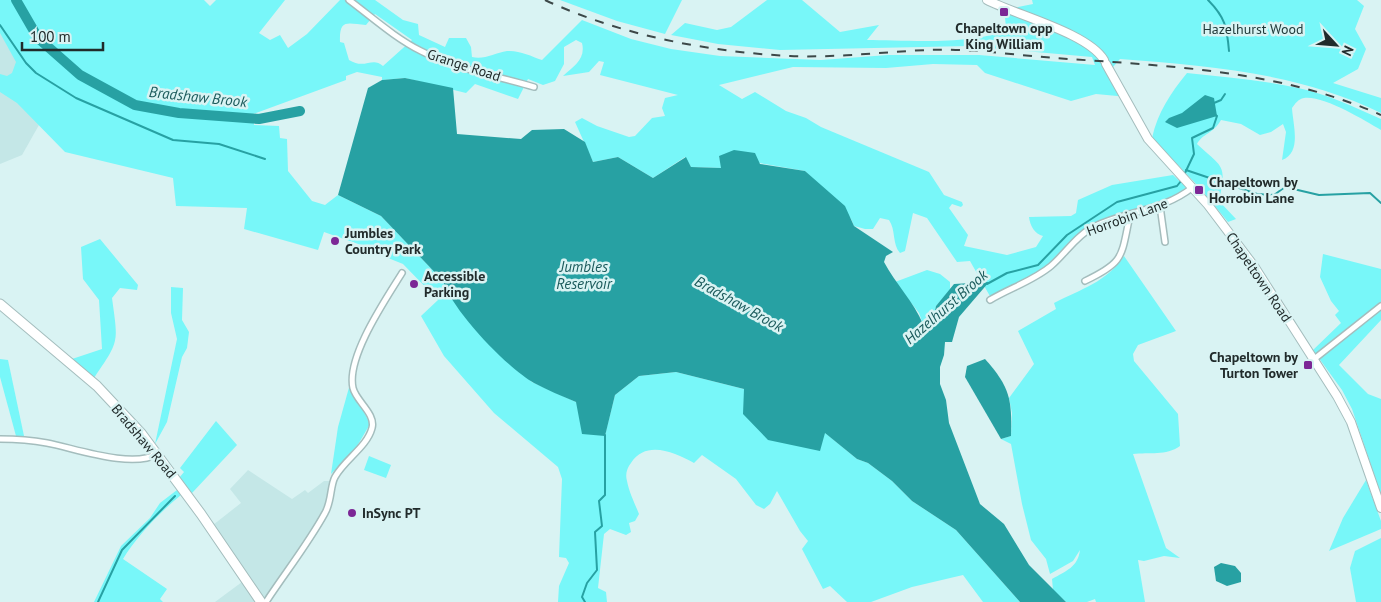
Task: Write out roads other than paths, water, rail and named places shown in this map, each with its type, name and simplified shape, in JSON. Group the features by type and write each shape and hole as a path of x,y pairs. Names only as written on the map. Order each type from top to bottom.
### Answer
{"main road":[{"name":"Chapeltown Road","path":"987,0 1082,41 1098,51 1148,139 1193,187 1254,266 1346,412 1381,508"},
{"name":"Bradshaw Road","path":"0,304 97,386 141,433 201,514 261,602"}],"street":[{"name":"Grange Road","path":"349,0 392,33 422,52 445,62 534,87"},
{"name":"Horrobin Lane","path":"990,300 1040,274 1056,262 1081,234 1096,226 1160,206 1174,200 1193,187"},
{"path":"1160,206 1165,242"},
{"path":"1085,281 1109,269 1116,263 1122,251 1130,215"},
{"path":"266,602 326,512 336,474 361,445 372,427 372,420 352,387 353,377 362,342 402,274"},
{"path":"1312,360 1381,306"},
{"path":"0,439 28,440 112,456 149,458 157,454"}],"water":[{"name":"Jumbles Reservoir","path":"405,78 453,88 457,134 521,139 532,130 564,129 585,142 593,162 618,157 653,178 686,157 691,167 721,168 719,156 734,150 755,153 760,164 805,171 845,206 854,226 893,252 886,256 884,262 915,308 923,324 932,325 936,306 954,284 989,282 959,317 952,342 945,342 944,355 940,367 940,384 946,400 949,423 980,504 1004,524 1029,565 1066,602 1020,602 956,530 912,501 892,481 868,463 857,459 825,433 820,451 768,440 743,414 744,389 676,372 639,376 615,395 605,436 582,434 576,402 534,383 510,365 482,337 457,307 443,281 381,216 338,195 368,88 382,80"},
{"path":"1205,95 1214,98 1217,116 1177,128 1165,122 1169,118 1182,113"},
{"path":"985,359 1000,378 1010,403 1011,436 1001,439 965,377 967,366"},
{"path":"1221,563 1235,566 1241,573 1241,582 1227,586 1216,581 1214,567"}],"waterway":[{"name":"Bradshaw Brook","path":"16,0 38,38 80,75 135,105 179,113 259,119 300,111"},
{"name":"Hazelhurst Brook","path":"1208,0 1222,17 1229,51"},
{"path":"0,25 26,63 36,73 76,98 173,140 219,144 265,159"},
{"name":"Hazelhurst Brook","path":"1214,103 1221,100 1225,94"},
{"name":"Hazelhurst Brook","path":"1185,173 1194,154 1192,138 1213,128 1217,116 1215,115"},
{"path":"1186,170 1257,194 1274,195 1285,187 1319,195 1370,193 1381,203"},
{"name":"Hazelhurst Brook","path":"987,284 1007,273 1038,265 1067,235 1117,202 1177,186 1181,181"},
{"path":"585,602 582,597 587,583 597,570 595,532 602,526 599,501 605,495 605,435"},
{"path":"98,602 122,550 175,496"}],"railway":[{"path":"545,0 603,23 665,40 696,46 790,56 841,56 927,50 958,50 1179,67 1221,72 1302,88 1342,100 1381,115"}],"place":[{"name":"Chapeltown opp King William","path":"1004,12"},
{"name":"Chapeltown by Horrobin Lane","path":"1199,190"},
{"name":"Jumbles Country Park","path":"335,241"},
{"name":"Accessible Parking","path":"414,284"},
{"name":"Chapeltown by Turton Tower","path":"1308,365"},
{"name":"InSync PT","path":"352,513"}],"park label":[{"name":"Hazelhurst Wood","path":"1253,29"}]}
